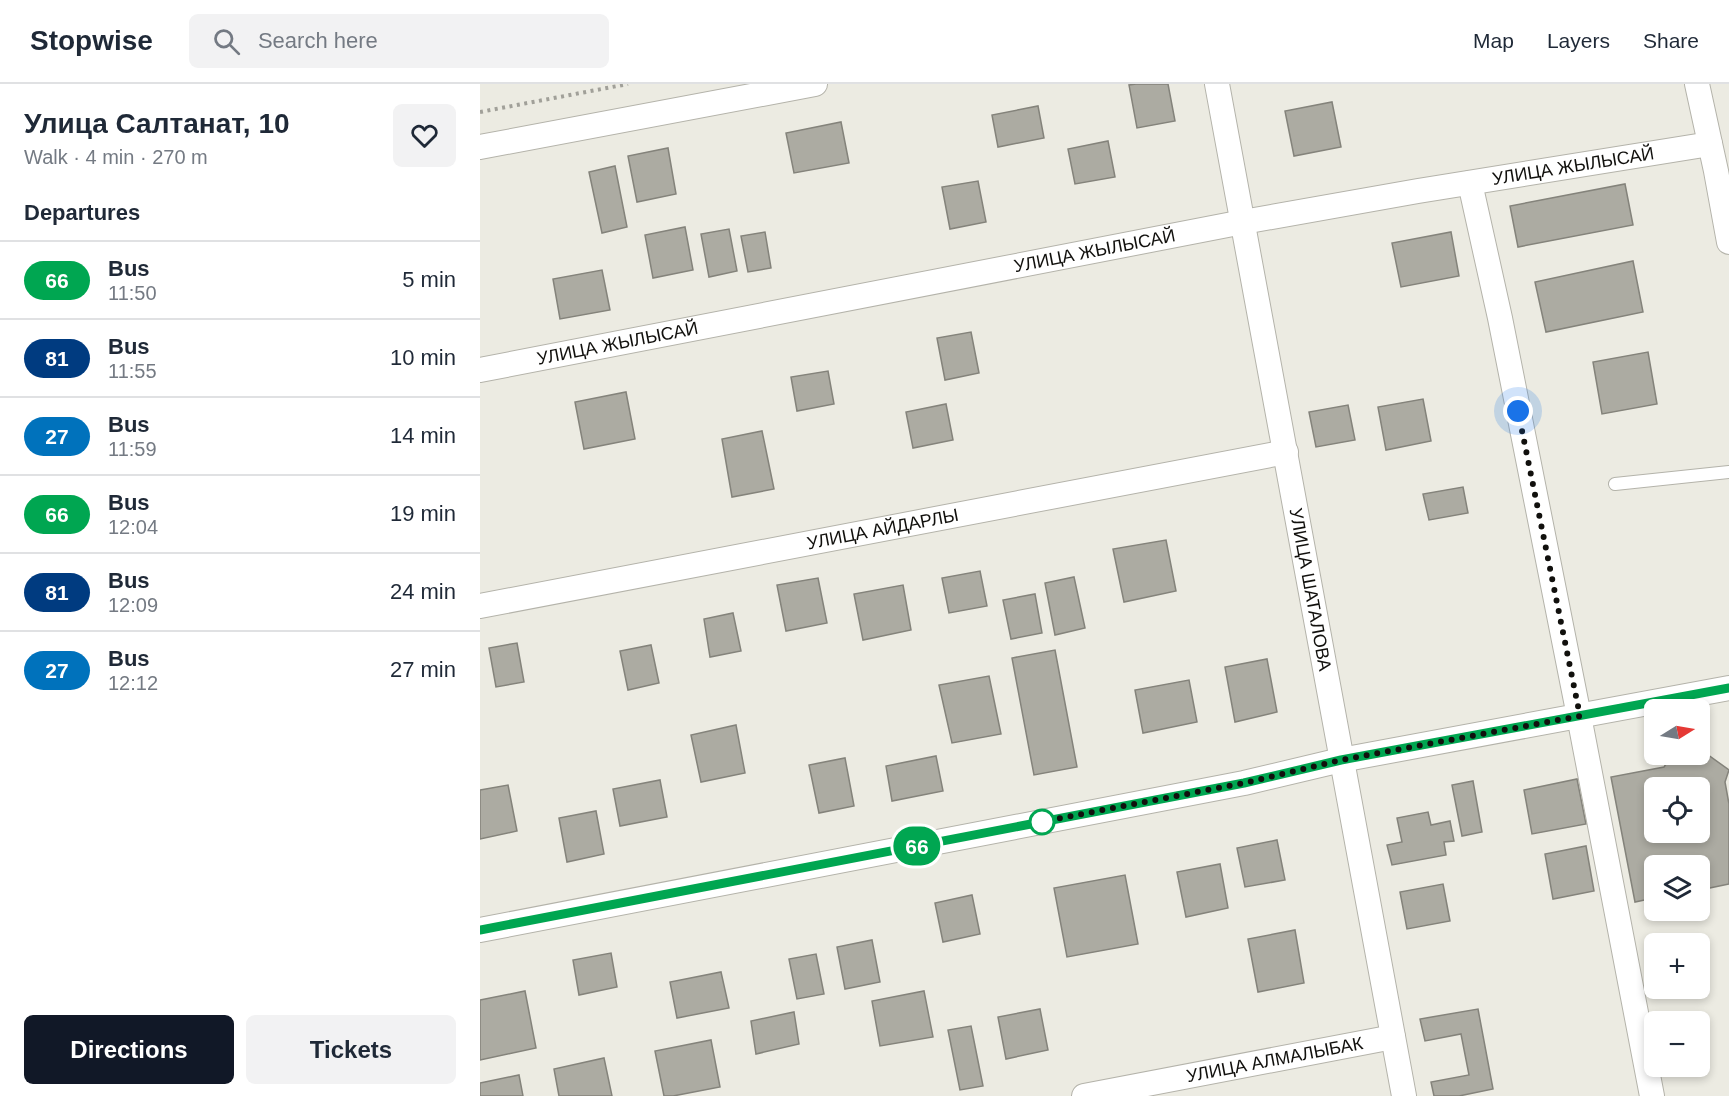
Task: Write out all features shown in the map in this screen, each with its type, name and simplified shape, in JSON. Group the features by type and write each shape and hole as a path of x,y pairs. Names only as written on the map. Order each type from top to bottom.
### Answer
{"street":[{"path":"480,147 815,84"},
{"name":"УЛИЦА ШАТАЛОВА","path":"1217,84 1404,1096"},
{"path":"1697,84 1729,242"},
{"name":"УЛИЦА ЖЫЛЫСАЙ","path":"480,370 1243,222 1710,144"},
{"path":"1470,183 1500,318 1580,716 1652,1096"},
{"name":"УЛИЦА АЙДАРЛЫ","path":"480,606 1286,452"},
{"path":"480,930 1244,783 1341,760 1729,688"},
{"name":"УЛИЦА АЛМАЛЫБАК","path":"1084,1096 1393,1037"}],"lane":[{"path":"1615,484 1729,472"}],"path":[{"path":"480,112 628,84"}],"building":[{"path":"1168,84 1175,121 1137,128 1129,85"},
{"path":"1332,102 1341,147 1294,156 1285,111"},
{"path":"1038,106 1044,138 998,147 992,115"},
{"path":"841,122 849,163 794,173 786,133"},
{"path":"1108,141 1115,177 1075,184 1068,149"},
{"path":"668,148 676,194 637,202 628,156"},
{"path":"615,166 627,227 602,233 589,172"},
{"path":"978,181 986,222 950,229 942,187"},
{"path":"1625,184 1633,225 1518,247 1510,206"},
{"path":"685,227 693,270 653,278 645,235"},
{"path":"729,229 737,271 709,277 701,234"},
{"path":"765,232 771,268 748,272 741,236"},
{"path":"1451,232 1459,276 1401,287 1392,243"},
{"path":"1633,261 1643,312 1546,332 1535,282"},
{"path":"602,270 610,310 560,319 553,279"},
{"path":"971,332 979,373 945,380 937,338"},
{"path":"1648,352 1657,404 1602,414 1593,362"},
{"path":"828,371 834,404 797,411 791,377"},
{"path":"626,392 635,439 584,449 575,402"},
{"path":"1423,399 1431,441 1386,450 1378,407"},
{"path":"946,404 953,440 913,448 906,412"},
{"path":"1348,405 1355,440 1316,447 1309,412"},
{"path":"762,431 774,489 732,497 722,439"},
{"path":"1463,487 1468,513 1429,520 1423,494"},
{"path":"1166,540 1176,591 1124,602 1113,549"},
{"path":"980,571 987,606 949,613 942,578"},
{"path":"1074,577 1085,628 1055,635 1045,583"},
{"path":"818,578 827,623 786,631 777,585"},
{"path":"903,585 911,630 863,640 854,594"},
{"path":"1035,594 1042,633 1011,639 1003,600"},
{"path":"733,613 741,651 710,657 704,619"},
{"path":"517,643 524,682 496,687 489,648"},
{"path":"651,645 659,683 628,690 620,651"},
{"path":"1055,650 1077,767 1034,775 1012,658"},
{"path":"1267,659 1277,712 1235,722 1225,667"},
{"path":"989,676 1001,734 952,743 939,685"},
{"path":"1189,680 1197,722 1143,733 1135,690"},
{"path":"736,725 745,773 701,782 691,735"},
{"path":"936,756 943,791 892,801 886,766"},
{"path":"1710,756 1729,770 1725,782 1729,804 1729,884 1710,888 1710,855 1644,855 1644,900 1635,902 1611,777 1665,765 1710,765"},
{"path":"845,758 854,806 819,813 809,765"},
{"path":"1577,779 1586,824 1532,834 1524,790"},
{"path":"660,780 667,817 620,826 613,789"},
{"path":"1473,781 1482,832 1462,836 1452,785"},
{"path":"508,785 517,831 480,839 480,790"},
{"path":"596,811 604,854 567,862 559,818"},
{"path":"1428,812 1431,825 1450,821 1454,841 1444,842 1446,855 1392,865 1387,845 1402,842 1397,818"},
{"path":"1277,840 1285,880 1245,887 1237,848"},
{"path":"1586,846 1594,891 1553,899 1545,854"},
{"path":"1220,864 1228,908 1186,917 1177,872"},
{"path":"1125,875 1138,944 1067,957 1054,888"},
{"path":"1443,884 1450,921 1407,929 1400,892"},
{"path":"972,895 980,934 943,942 935,903"},
{"path":"1295,930 1304,983 1258,992 1248,939"},
{"path":"872,940 880,982 845,989 837,947"},
{"path":"611,953 617,987 579,995 573,960"},
{"path":"816,954 824,994 797,999 789,959"},
{"path":"721,972 729,1008 677,1018 670,982"},
{"path":"525,991 536,1048 480,1060 480,1000"},
{"path":"924,991 933,1037 880,1046 872,1001"},
{"path":"1040,1009 1048,1050 1006,1059 998,1017"},
{"path":"1478,1009 1493,1089 1459,1096 1434,1096 1431,1082 1469,1075 1461,1034 1425,1041 1420,1019"},
{"path":"794,1012 799,1044 756,1054 751,1021"},
{"path":"971,1026 983,1086 960,1090 948,1030"},
{"path":"711,1040 720,1087 664,1096 655,1051"},
{"path":"604,1058 612,1096 559,1096 554,1069"},
{"path":"519,1075 523,1096 480,1096 480,1083"}],"bus line":[{"name":"66","path":"480,930 1244,783 1341,760 1729,688"}],"route":[{"path":"1042,822 1035,823 1244,783 1341,760 1580,716 1518,411"}]}
